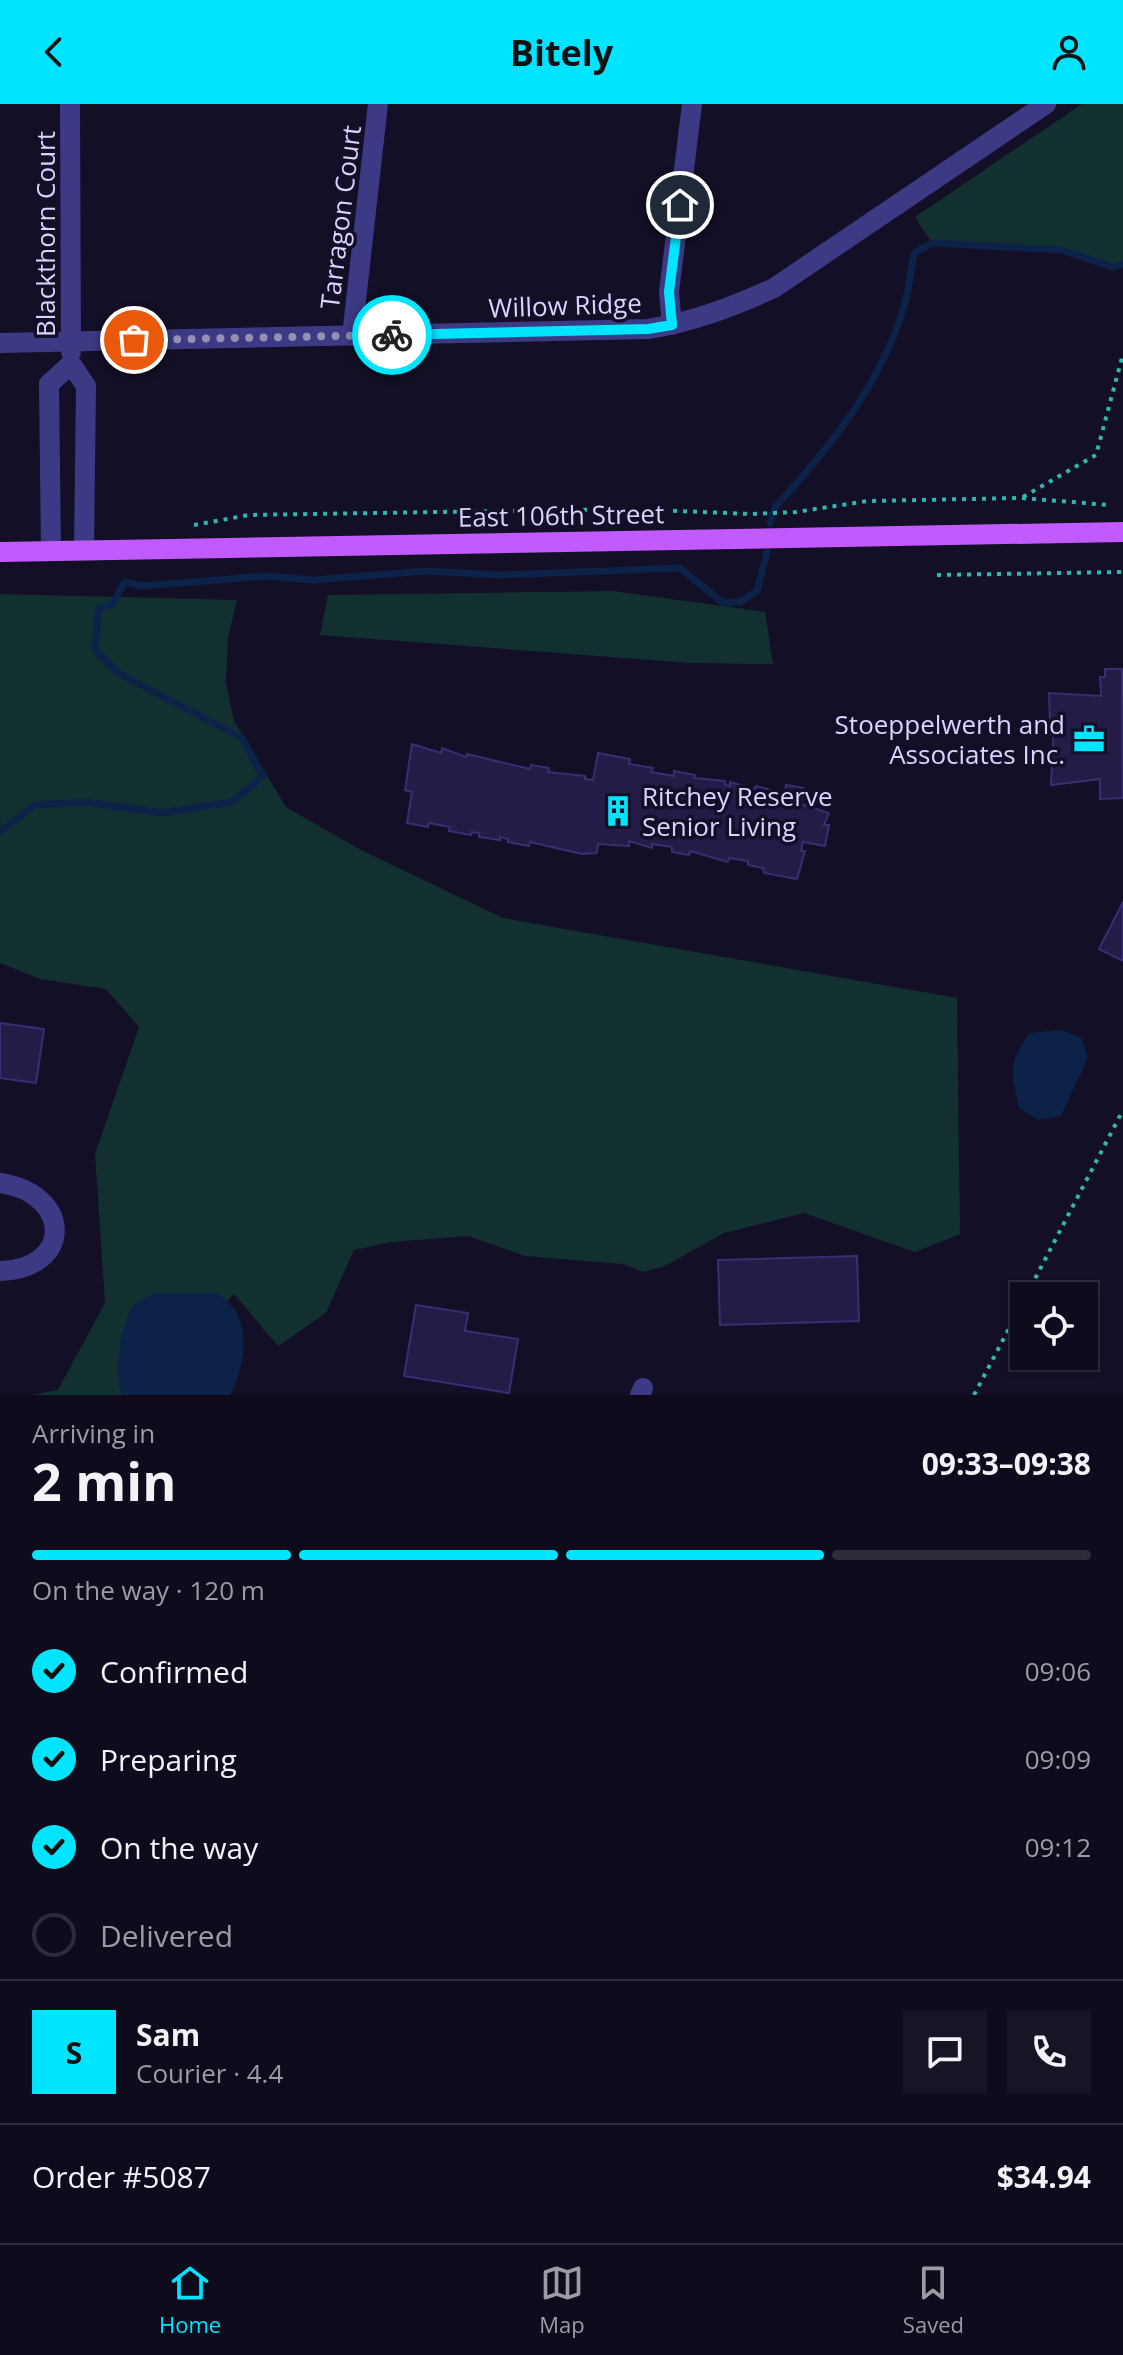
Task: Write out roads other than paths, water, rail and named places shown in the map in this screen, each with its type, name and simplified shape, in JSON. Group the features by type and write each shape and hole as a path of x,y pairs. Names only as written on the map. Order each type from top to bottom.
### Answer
{"main road":[{"name":"East 106th Street","path":"0,552 1123,532"}],"street":[{"name":"Blackthorn Court","path":"70,104 71,364 86,386 84,550"},
{"name":"Tarragon Court","path":"352,336 378,104"},
{"path":"672,325 669,292 692,104"},
{"name":"Willow Ridge","path":"0,343 648,329 672,325 732,307 774,288 1046,104"},
{"name":"Blackthorn Court","path":"51,551 49,384 71,364"},
{"path":"0,1183 38,1196 50,1208 55,1224 54,1238 42,1257 23,1269 0,1271"}],"water":[{"path":"1061,1030 1082,1038 1088,1057 1061,1116 1038,1120 1019,1108 1013,1077 1015,1060 1030,1033"},
{"path":"156,1293 219,1293 235,1311 242,1327 243,1347 240,1368 230,1395 122,1395 118,1363 128,1314 141,1300"}],"waterway":[{"path":"770,523 775,507 832,440 879,367 904,306 914,253 932,243 1062,250 1113,267 1123,264"},
{"path":"0,832 34,805 85,802 162,813 232,802 263,776 242,738 118,673 95,650 98,610 112,604 125,582 142,586 267,576 313,580 426,571 500,575 680,568 723,603 740,602 757,591 767,552"}],"place":[{"name":"Stoeppelwerth and Associates Inc.","path":"1089,739"},
{"name":"Ritchey Reserve Senior Living","path":"618,811"}]}
